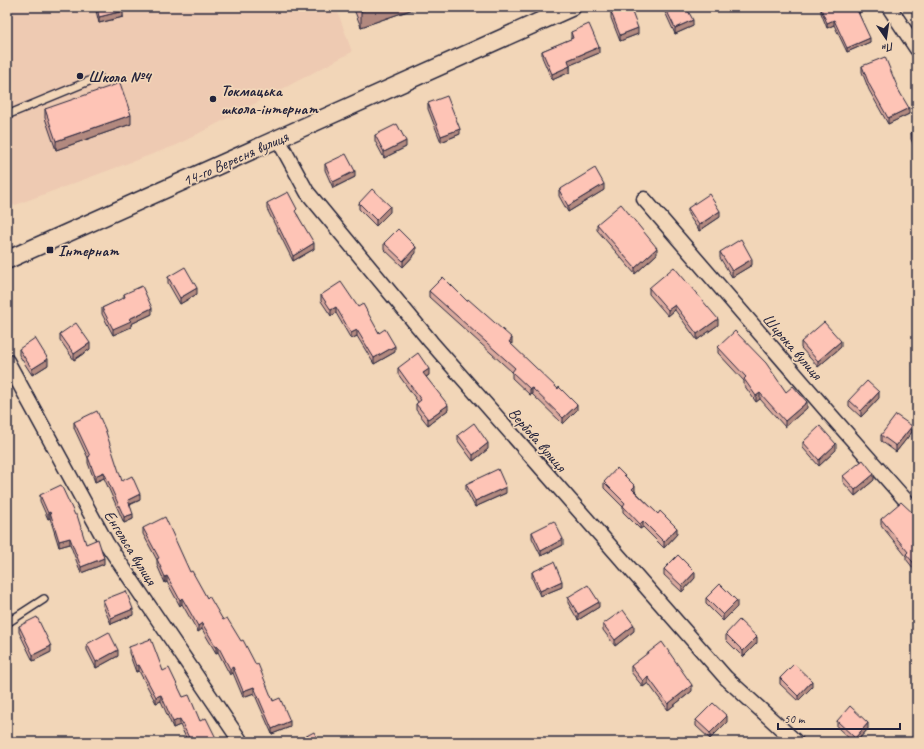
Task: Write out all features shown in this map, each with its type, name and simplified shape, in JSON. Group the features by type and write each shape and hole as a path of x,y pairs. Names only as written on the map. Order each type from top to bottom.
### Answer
{"street":[{"name":"14-го Вересня вулиця","path":"7,260 572,7"},
{"path":"889,7 917,49"},
{"name":"Вербова вулиця","path":"278,139 306,192 431,342 726,678 796,742"},
{"name":"Широка вулиця","path":"644,199 827,412 917,513"},
{"name":"Енгельса вулиця","path":"7,361 107,544 241,742"}],"lane":[{"path":"7,115 99,77"},
{"path":"7,623 44,599"}],"shaded area":[{"path":"7,7 336,7 352,52 177,145 7,208"}],"building":[{"path":"97,7 122,7 123,11 99,17"},
{"path":"359,7 373,7 361,11"},
{"path":"623,7 630,7 638,28 620,35 611,12"},
{"path":"665,7 686,7 693,20 675,28"},
{"path":"825,7 859,7 860,9 857,10 870,38 847,48 834,20 827,23 821,9"},
{"path":"589,24 599,47 568,60 570,66 552,74 542,51 573,38 571,32"},
{"path":"885,57 899,91 909,108 888,118 869,84 862,66"},
{"path":"120,83 131,115 56,141 45,109"},
{"path":"447,96 460,129 441,136 428,103"},
{"path":"397,124 406,141 384,152 375,135"},
{"path":"917,130 917,147 911,133"},
{"path":"346,154 355,171 333,182 325,164"},
{"path":"595,168 604,184 568,206 559,190"},
{"path":"372,189 390,206 376,220 359,203"},
{"path":"288,192 297,209 295,211 314,243 293,256 267,203"},
{"path":"709,194 720,211 699,225 688,208"},
{"path":"621,204 657,248 635,268 597,224"},
{"path":"398,229 416,247 403,261 384,243"},
{"path":"741,239 752,259 732,271 720,252"},
{"path":"185,267 197,288 180,298 168,277"},
{"path":"674,267 718,319 697,334 675,305 668,310 649,288"},
{"path":"443,277 467,301 468,299 512,338 509,342 577,405 563,418 532,388 530,389 512,372 515,368 429,291"},
{"path":"341,282 358,307 363,304 379,333 385,329 395,346 374,358 357,330 351,333 336,307 331,310 321,295"},
{"path":"142,286 152,308 129,319 131,321 113,329 102,308 125,297 124,294"},
{"path":"824,322 841,341 818,361 801,342"},
{"path":"76,323 90,343 74,354 60,334"},
{"path":"735,331 766,363 786,392 793,386 807,402 785,421 760,393 756,396 744,379 746,377 718,347"},
{"path":"35,338 48,359 32,369 19,349"},
{"path":"418,353 429,369 423,373 448,405 428,419 416,404 421,400 398,368"},
{"path":"867,381 879,392 861,411 849,400"},
{"path":"97,411 105,429 122,481 132,476 140,494 128,500 133,514 124,517 104,472 95,476 88,457 90,456 74,422"},
{"path":"896,415 912,426 896,446 881,435"},
{"path":"474,423 488,443 473,455 458,435"},
{"path":"820,426 836,444 819,460 803,442"},
{"path":"863,460 874,474 855,490 843,476"},
{"path":"617,468 635,486 632,489 658,514 660,511 677,528 664,542 643,521 640,524 623,506 625,503 604,482"},
{"path":"498,469 506,487 475,501 466,484"},
{"path":"61,485 75,515 77,515 86,544 98,539 104,558 81,567 70,538 59,541 50,512 48,513 40,495"},
{"path":"901,502 917,517 917,567 906,554 908,552 881,519"},
{"path":"165,517 190,572 192,571 207,598 209,596 223,620 227,618 241,641 243,640 256,665 258,664 273,701 280,698 290,721 272,729 254,687 243,691 233,667 230,669 218,646 216,647 202,623 198,626 182,598 180,600 167,576 165,577 157,559 159,558 143,528"},
{"path":"554,521 563,539 541,551 532,532"},
{"path":"678,555 695,572 682,586 664,569"},
{"path":"554,562 562,581 540,591 532,572"},
{"path":"7,583 10,589 7,590"},
{"path":"720,584 737,601 723,615 706,598"},
{"path":"588,585 599,602 578,614 568,597"},
{"path":"126,591 133,609 111,618 103,600"},
{"path":"623,610 634,625 615,640 603,624"},
{"path":"37,617 51,646 33,655 19,626"},
{"path":"739,620 757,637 743,651 726,634"},
{"path":"109,632 118,650 96,662 87,644"},
{"path":"151,639 163,671 169,668 183,697 189,695 200,721 206,718 218,742 191,742 180,719 173,722 161,695 156,697 139,665 136,666 129,647"},
{"path":"662,642 692,685 668,704 648,677 643,681 631,666"},
{"path":"794,664 812,681 798,696 780,678"},
{"path":"713,703 727,716 710,733 696,720"},
{"path":"850,706 868,723 855,738 837,721"},
{"path":"314,732 319,742 295,742"}],"place":[{"name":"Школа №4","path":"80,76"},
{"name":"Токмацька школа-інтернат","path":"213,99"},
{"name":"Інтернат","path":"50,250"}]}
